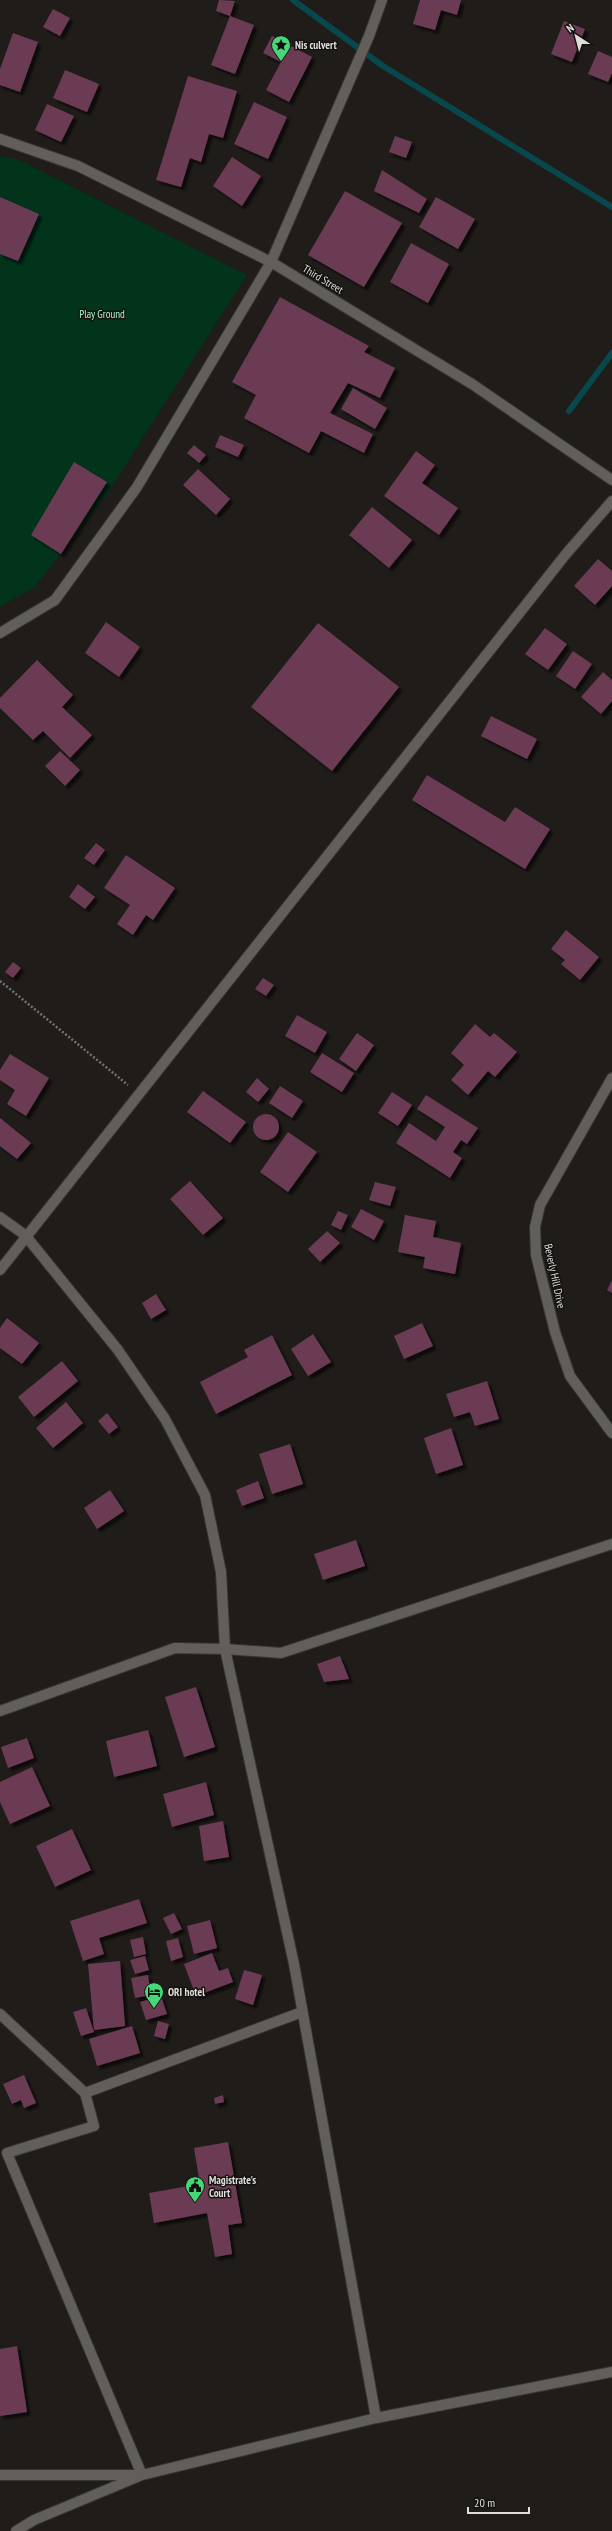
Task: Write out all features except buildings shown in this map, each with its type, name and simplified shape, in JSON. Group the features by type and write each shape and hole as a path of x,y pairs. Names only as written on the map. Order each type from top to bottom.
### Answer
{"street":[{"path":"0,634 55,600 137,487 271,262 358,59 367,42 382,0"},
{"name":"Third Street","path":"0,139 78,166 271,262 472,384 612,480"},
{"path":"0,1270 138,1093 566,554 612,501"},
{"name":"Beverly Hill Drive","path":"612,1078 540,1205 535,1228 536,1255 555,1332 570,1376 612,1433"},
{"path":"0,1216 25,1236 118,1350 165,1419 205,1495 221,1572 225,1649 302,2012 376,2418"},
{"path":"0,1711 175,1648 225,1649 281,1653 612,1544"},
{"path":"85,2093 302,2012"},
{"path":"0,2014 85,2093 94,2126 6,2153 142,2475"},
{"path":"16,2531 34,2520 142,2475 376,2418 612,2372"},
{"path":"0,2475 142,2475"}],"path":[{"path":"0,981 138,1093"}],"green space":[{"name":"Play Ground","path":"0,156 17,159 247,275 107,494 35,587 0,607"}],"waterway":[{"path":"293,0 383,66 612,207"},
{"path":"569,411 612,353"}],"place":[{"name":"Nis culvert","path":"281,62"},
{"name":"ORI hotel","path":"154,2009"},
{"name":"Magistrate's Court","path":"195,2203"}]}
